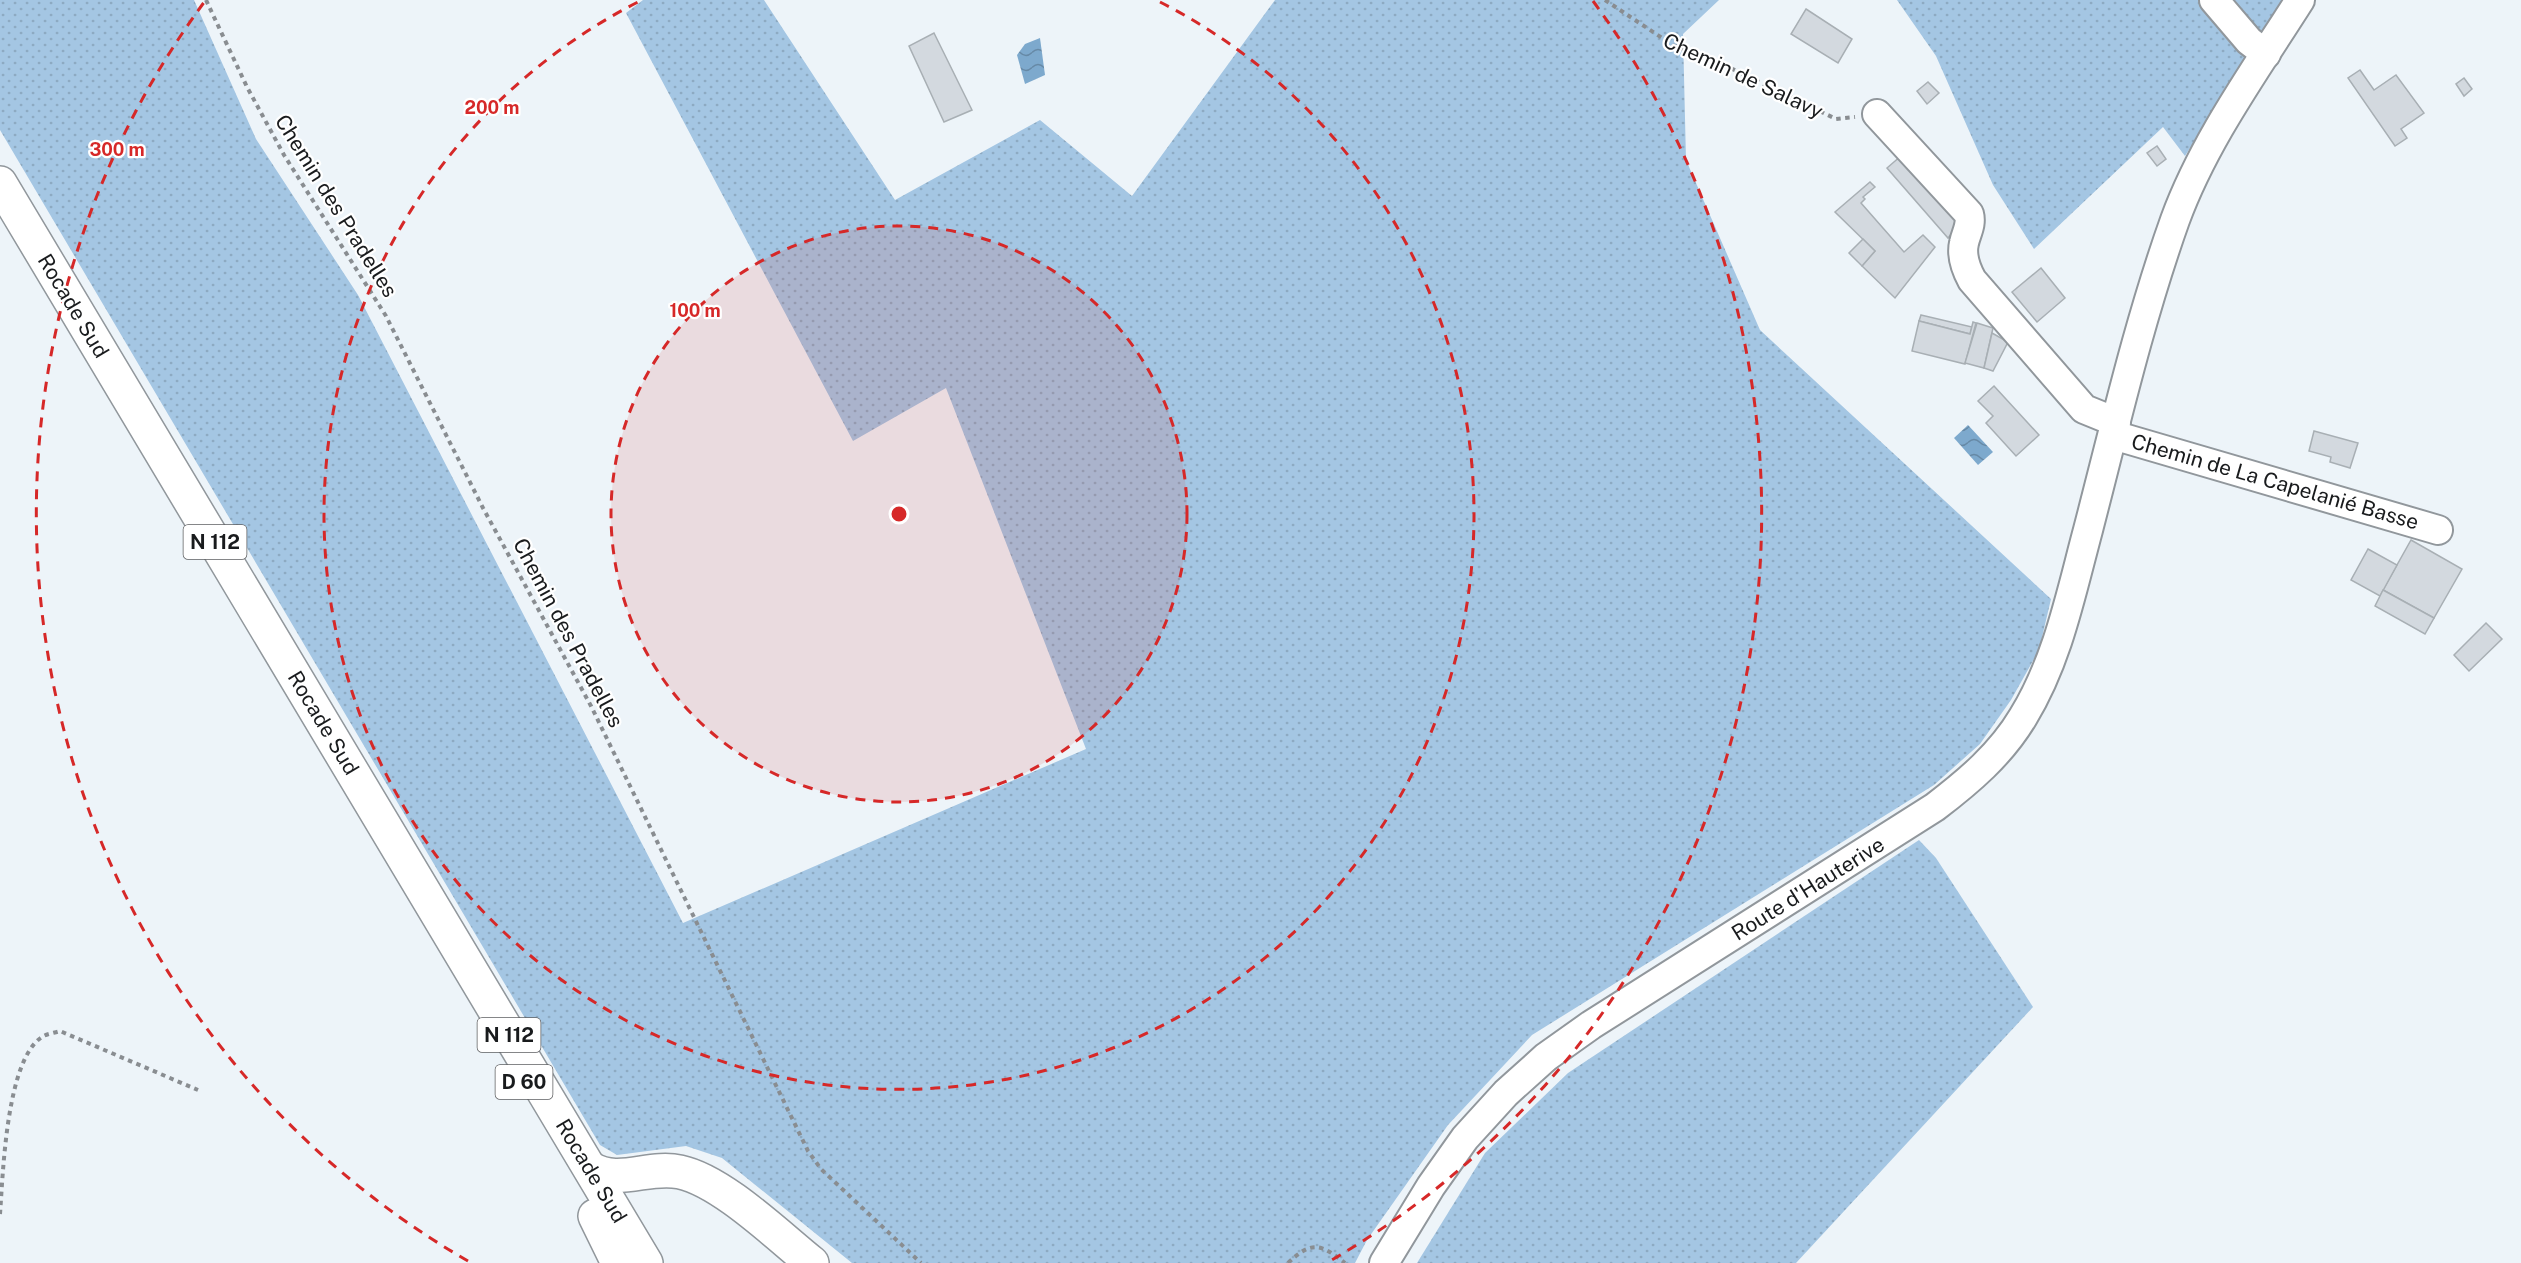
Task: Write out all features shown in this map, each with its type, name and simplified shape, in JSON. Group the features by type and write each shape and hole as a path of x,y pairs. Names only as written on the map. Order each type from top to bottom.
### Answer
{"main road":[{"name":"Rocade Sud","path":"0,183 646,1263"},
{"name":"D 60","path":"429,902 618,1263"},
{"path":"590,1168 598,1174 616,1177 665,1171 700,1179 722,1192 812,1263"}],"street":[{"path":"2214,0 2249,41 2266,54"},
{"name":"Route d'Hauterive","path":"1384,1263 1425,1196 1465,1138 1506,1093 1546,1057 1591,1025 1935,807 1966,784 1993,757 2023,718 2046,674 2063,623 2114,428 2176,219 2216,135 2300,0"},
{"path":"1876,114 1969,214 1970,220 1963,245 1972,280 2085,409 2114,428"},
{"name":"Chemin de La Capelanié Basse","path":"2114,428 2438,530"}],"path":[{"name":"Chemin des Pradelles","path":"206,0 247,87 284,155 386,316 483,508 591,706 808,1151 821,1169 921,1263"},
{"name":"Chemin de Salavy","path":"1605,0 1674,46 1718,62 1836,119 1876,114"},
{"path":"0,1214 7,1120 26,1055 42,1037 60,1031 198,1090"},
{"path":"1288,1263 1308,1248 1315,1246 1328,1250 1346,1263"}],"shaded area":[{"path":"0,0 194,0 256,139 358,295 683,923 1086,749 946,388 853,441 626,13 643,0 764,0 895,200 1040,120 1132,196 1275,0 1719,0 1683,34 1686,160 1760,330 2051,599 2039,650 2011,700 1980,744 1934,785 1532,1035 1448,1125 1367,1240 1355,1263 852,1263 722,1158 686,1146 617,1155 600,1145 0,130"},
{"path":"1897,0 2284,0 2185,156 2163,127 2034,249 1993,185 1936,56"},
{"path":"1919,840 1936,858 2033,1007 1796,1263 1417,1263 1485,1153 1568,1073"}],"water":[{"path":"1040,38 1045,75 1025,84 1017,55 1025,44"},
{"path":"1968,425 1993,452 1978,465 1954,438"}],"building":[{"path":"1806,9 1852,39 1838,63 1791,34"},
{"path":"934,33 972,110 944,122 909,46"},
{"path":"2360,70 2374,90 2396,75 2424,113 2401,129 2407,138 2395,146 2348,78"},
{"path":"2464,78 2472,89 2464,96 2456,84"},
{"path":"1928,82 1939,93 1927,104 1917,91"},
{"path":"2157,146 2166,159 2157,166 2147,153"},
{"path":"1902,155 1961,222 1948,238 1887,168"},
{"path":"1870,182 1875,187 1863,197 1865,199 1861,203 1904,252 1923,235 1935,247 1895,298 1862,266 1875,251 1835,212"},
{"path":"1863,239 1875,251 1862,266 1849,253"},
{"path":"2041,268 2065,298 2037,322 2012,292"},
{"path":"1921,315 1972,327 1970,334 1919,321"},
{"path":"1919,321 1970,334 1973,322 1976,323 1965,364 1912,351"},
{"path":"1977,323 1993,328 1984,368 1965,363"},
{"path":"1992,333 2008,342 1993,371 1984,368"},
{"path":"1994,386 2039,435 2016,456 1986,423 1993,416 1978,401"},
{"path":"2314,431 2358,443 2350,468 2330,462 2331,457 2309,451"},
{"path":"2411,540 2462,569 2434,618 2383,590"},
{"path":"2368,549 2397,565 2380,596 2351,580"},
{"path":"2383,590 2434,618 2425,634 2375,606"},
{"path":"2486,623 2502,639 2469,671 2454,655"}]}
